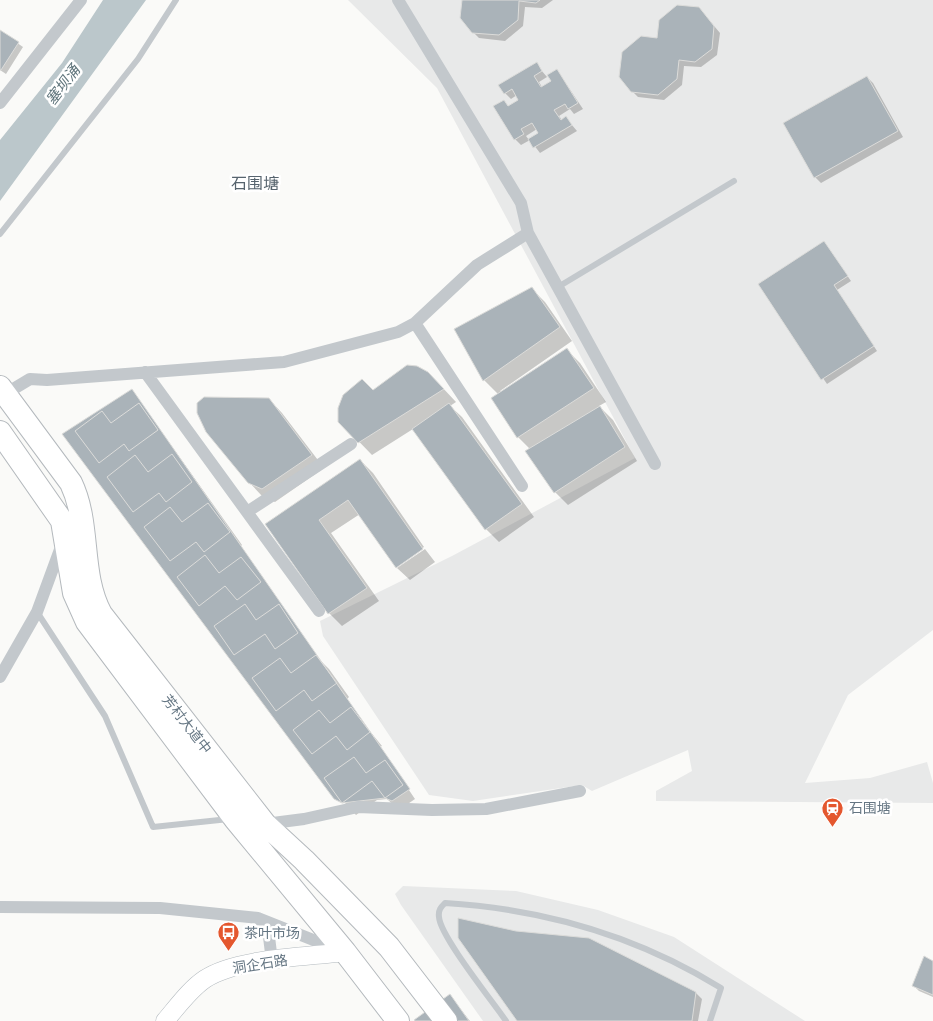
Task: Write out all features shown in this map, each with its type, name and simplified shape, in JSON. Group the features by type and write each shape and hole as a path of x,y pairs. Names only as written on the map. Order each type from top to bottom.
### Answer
{"highway":[{"name":"芳村大道中","path":"3,391 71,483 79,500 85,533 87,572 95,602 101,614 265,824 304,860 389,947 446,1021"},
{"name":"芳村大道中","path":"0,432 62,521 74,593 87,622 235,819 345,952 398,1021"}],"street":[{"path":"0,103 81,0"},
{"path":"398,0 521,203 528,233 655,464"},
{"path":"3,391 30,378 47,380 284,362 398,332 415,323 477,265 528,233"},
{"path":"415,323 522,486"},
{"path":"145,372 319,611"},
{"path":"247,512 351,444"},
{"path":"0,677 37,612 62,544"},
{"path":"265,824 304,820 358,807 440,810 486,809 580,791"},
{"path":"0,907 152,908 258,918 345,952"},
{"path":"258,918 268,929 272,961"},
{"name":"洞企石路","path":"165,1021 204,979 229,968 345,952"}],"lane":[{"path":"0,234 138,59 176,0"},
{"path":"558,287 734,180"},
{"path":"37,612 105,716 154,827 235,819"},
{"path":"506,1021 451,944 438,918 440,909 445,903 471,905 567,921 616,936 683,965 721,988 710,1021"}],"shaded area":[{"path":"348,0 933,0 933,630 848,695 805,783 870,778 927,762 933,783 933,803 656,801 656,791 692,771 688,750 592,791 582,785 473,801 429,795 323,636 320,621 452,556 635,458 437,88"},
{"path":"403,886 516,891 598,910 674,937 805,1021 483,1021 401,905 395,894"}],"water":[{"name":"塞坝涌","path":"103,0 146,0 0,201 0,140 62,63"}],"building":[{"path":"462,0 540,0 536,3 519,1 518,20 499,35 472,33 460,18"},
{"path":"677,5 699,7 714,26 712,49 695,62 679,60 677,79 658,95 631,92 619,77 622,52 641,36 657,38 659,20"},
{"path":"0,30 19,42 1,70 0,70"},
{"path":"537,62 542,71 534,76 541,87 551,81 547,75 557,69 578,103 568,109 565,104 554,110 561,120 566,116 572,125 533,148 528,139 538,133 532,123 521,129 524,134 514,140 493,106 504,100 508,106 518,100 512,89 504,94 498,85"},
{"path":"867,76 898,131 814,178 783,123"},
{"path":"824,241 848,276 834,285 874,346 821,380 758,284"},
{"path":"532,287 560,327 483,381 454,329"},
{"path":"567,348 594,388 517,438 491,398"},
{"path":"407,365 417,366 428,372 444,389 358,443 338,422 338,408 343,395 362,379 373,390"},
{"path":"132,389 410,789 392,801 385,798 342,803 334,799 62,434"},
{"path":"204,397 269,398 312,455 262,489 248,483 206,432 197,413 197,403"},
{"path":"139,403 158,430 129,451 124,444 99,463 75,431 102,411 111,423"},
{"path":"449,403 522,504 485,530 412,429"},
{"path":"600,406 625,447 554,493 525,451"},
{"path":"172,454 192,482 166,502 159,493 133,512 107,477 135,455 148,472"},
{"path":"360,459 423,549 396,568 348,500 319,520 367,588 328,614 265,524"},
{"path":"208,503 230,532 204,552 196,542 170,561 144,527 170,507 182,522"},
{"path":"205,555 219,573 241,557 261,582 237,600 225,586 199,606 177,577"},
{"path":"245,604 256,620 279,604 298,633 275,649 265,634 234,655 214,626"},
{"path":"316,655 337,683 312,701 304,690 276,711 252,678 280,658 291,673"},
{"path":"351,707 370,732 347,750 336,736 312,754 293,730 319,710 330,723"},
{"path":"354,757 366,773 385,760 403,785 385,798 372,781 342,803 324,778"},
{"path":"458,918 516,931 589,938 696,992 692,1021 517,1021 458,938"},
{"path":"924,956 933,961 933,995 912,986"},
{"path":"450,994 469,1021 414,1020"}],"place":[{"name":"石围塘","path":"833,827"},
{"name":"茶叶市场","path":"228,952"}],"district":[{"name":"石围塘","path":"255,183"}]}
